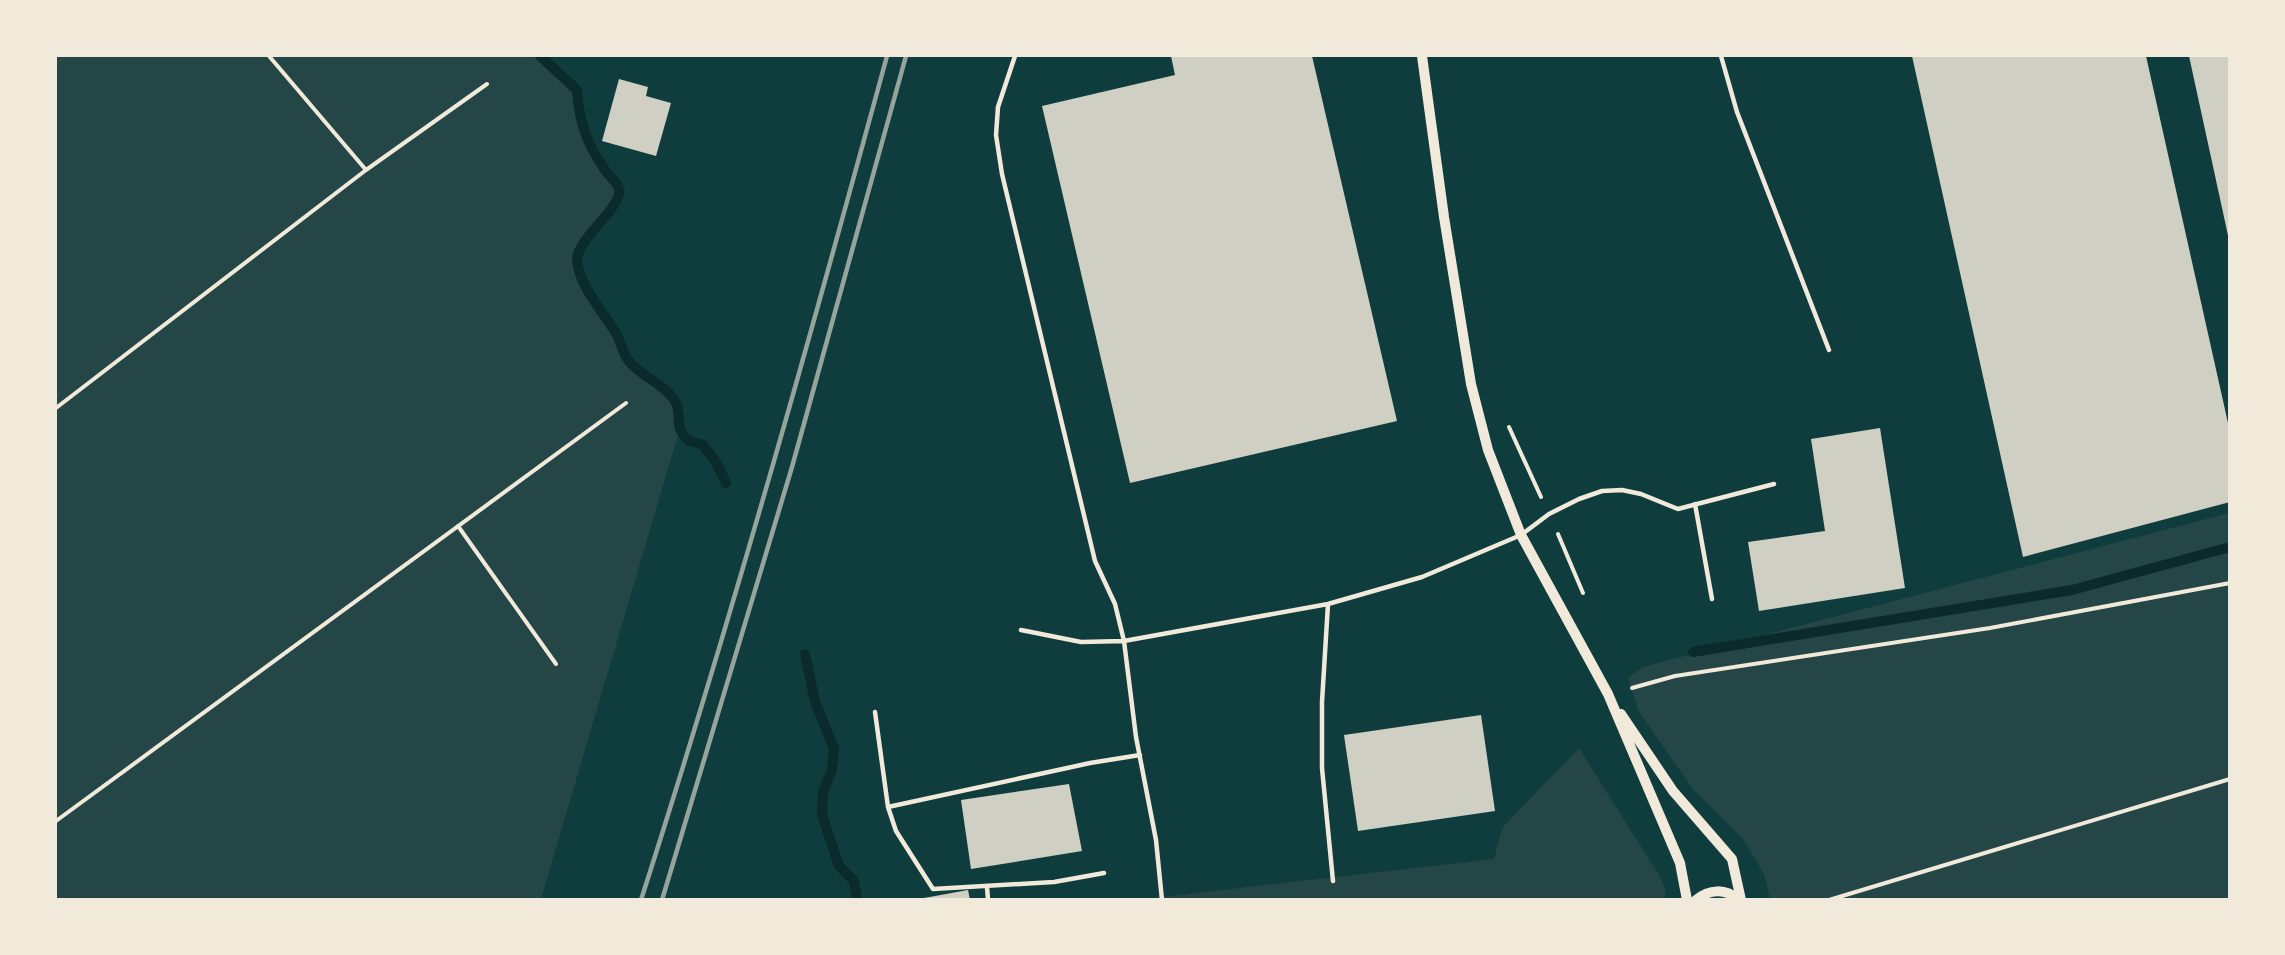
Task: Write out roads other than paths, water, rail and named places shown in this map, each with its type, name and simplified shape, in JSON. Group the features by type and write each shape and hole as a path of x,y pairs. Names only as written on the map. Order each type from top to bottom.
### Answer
{"street":[{"path":"1422,56 1444,217 1471,384 1488,450 1521,536 1608,694 1673,791 1732,859 1740,900"},
{"path":"1608,694 1680,863 1687,900"},
{"path":"1696,900 1708,892 1716,891 1726,892 1740,900"}],"lane":[{"path":"1015,56 998,107 996,135 1002,174 1095,561 1115,604 1124,641 1140,755 1156,840 1162,900"},
{"path":"1721,56 1737,112 1829,350"},
{"path":"1021,630 1081,642 1124,641 1328,604 1422,577 1521,536 1549,514 1579,499 1602,491 1622,490 1641,494 1678,509 1774,484"},
{"path":"1695,504 1712,598"},
{"path":"1328,604 1322,702 1322,768 1333,881"},
{"path":"875,712 888,807 896,831 933,889 1054,882 1104,873"},
{"path":"888,807 1090,763 1140,755"},
{"path":"987,887 988,900"}],"waterway":[{"path":"540,56 577,90 588,140 597,158 619,189 619,196 615,203 578,254 577,264 580,274 591,296 617,335 628,360 673,398 677,406 680,429 688,440 703,445 716,462 726,483"},
{"path":"1693,652 2072,590 2230,547"},
{"path":"805,654 815,702 834,748 832,770 823,792 822,815 839,866 854,881 857,900"}],"railway":[{"path":"641,900 707,690 769,479 887,56"},
{"path":"662,900 792,467 906,56"}]}
